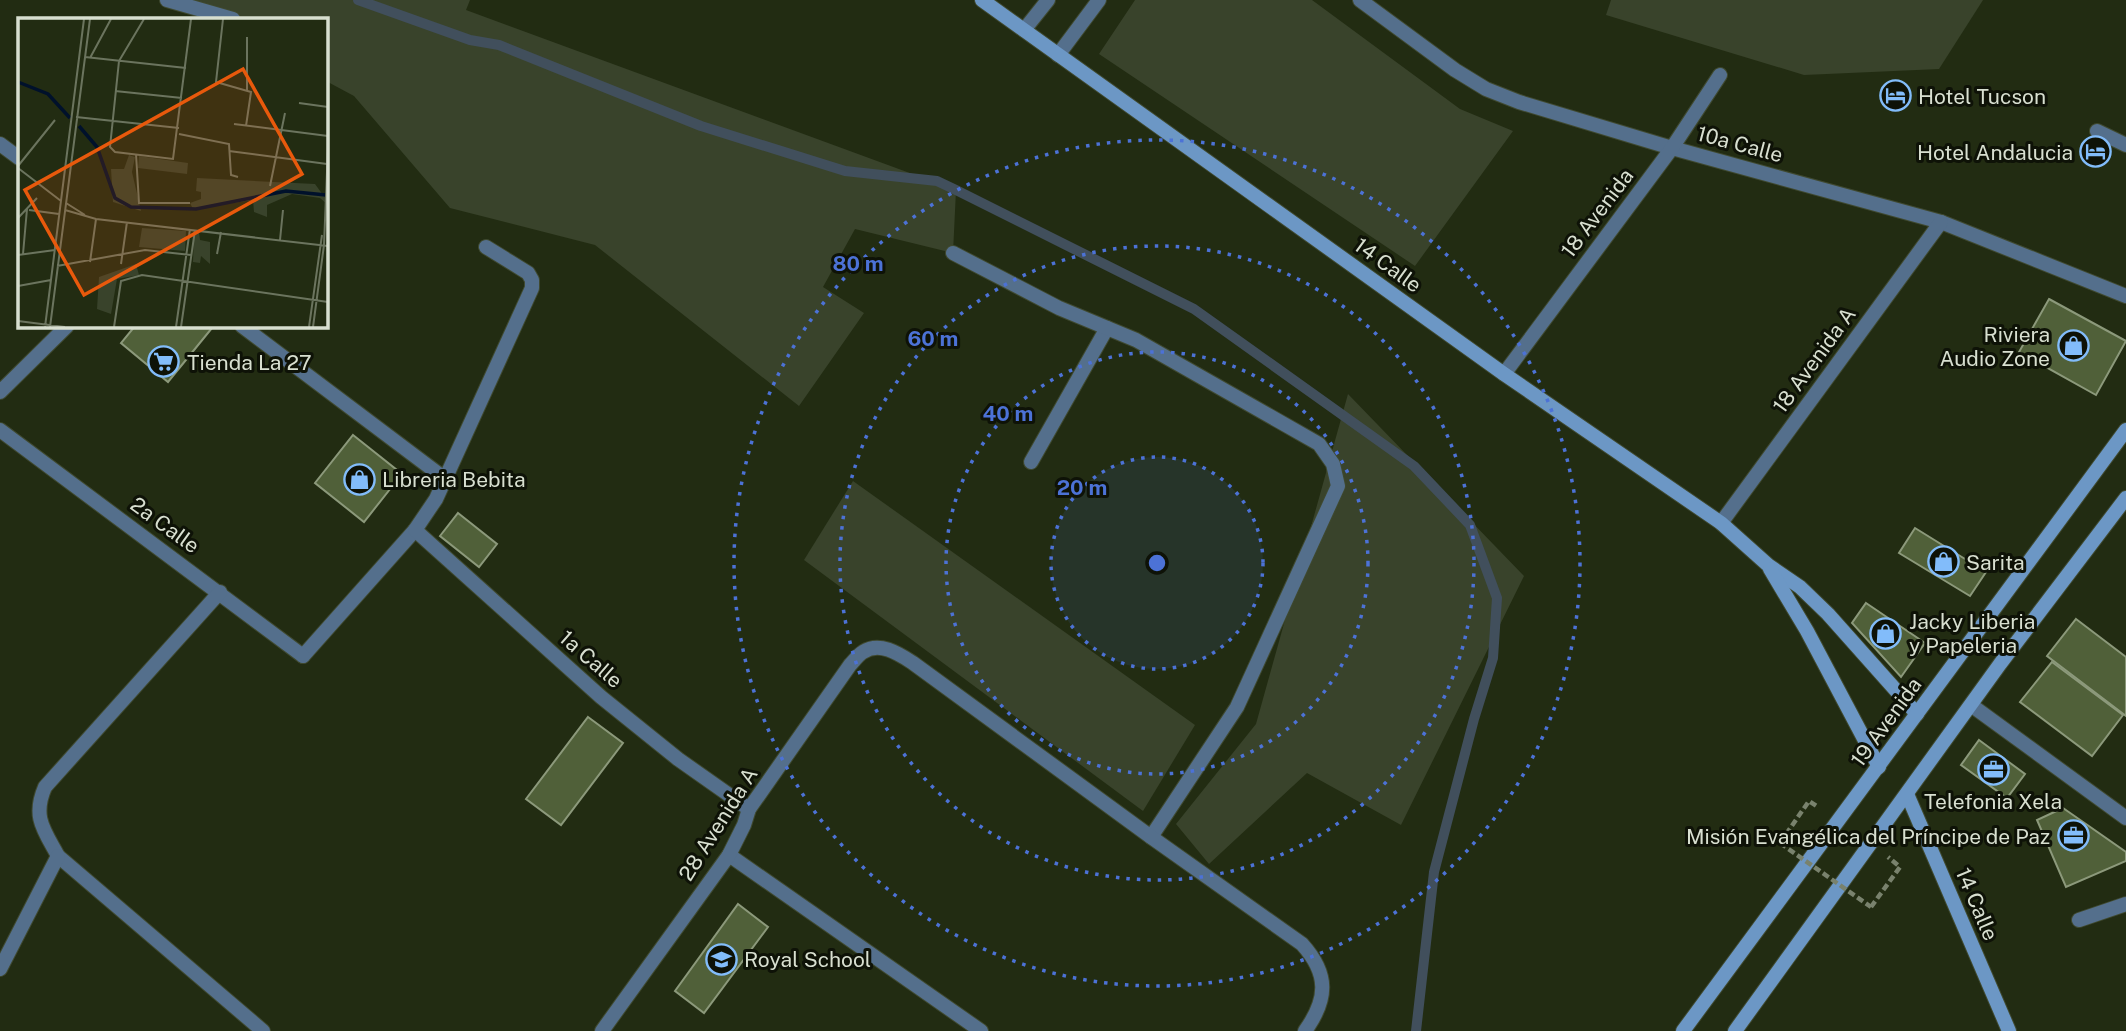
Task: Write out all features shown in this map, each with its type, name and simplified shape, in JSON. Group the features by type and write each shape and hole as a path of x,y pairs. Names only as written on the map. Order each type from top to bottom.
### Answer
{"street":[{"path":"167,0 230,18"},
{"name":"14 Calle","path":"982,0 1504,374 1721,523 1768,565 1800,587 1828,614 1917,714"},
{"path":"1024,30 1048,0"},
{"path":"1058,55 1099,0"},
{"name":"10a Calle","path":"1360,0 1455,70 1486,89 1518,102 1672,148 1941,222 2126,296"},
{"name":"18 Avenida","path":"1504,374 1672,148 1720,75"},
{"path":"2096,131 2126,145"},
{"path":"0,144 18,157"},
{"name":"18 Avenida A","path":"1721,523 1941,222"},
{"path":"415,530 436,499 532,288 528,273 486,247"},
{"path":"953,253 1059,308 1136,340 1319,444 1333,464 1338,486 1237,707 1151,837 1302,944 1312,955 1320,968 1322,1001 1305,1031"},
{"path":"0,392 66,327"},
{"path":"243,327 444,478"},
{"path":"1031,462 1107,328"},
{"name":"2a Calle","path":"0,430 303,656 415,530"},
{"name":"19 Avenida","path":"1683,1031 2124,436"},
{"path":"1735,1031 1971,705 2126,498"},
{"name":"1a Calle","path":"415,530 601,697 678,759 749,809"},
{"name":"14 Calle","path":"1768,565 1807,631 1879,767"},
{"path":"220,592 45,787 40,798 40,823 58,856 263,1031"},
{"name":"28 Avenida A","path":"602,1031 729,855 749,809 850,665 863,652 877,648 895,651 1151,837"},
{"path":"1971,705 2126,818"},
{"name":"14 Calle","path":"1907,794 2009,1031"},
{"path":"729,855 981,1031"},
{"path":"0,969 58,856"},
{"path":"2079,920 2126,904"}],"path":[{"path":"1809,802 1780,843 1871,907 1900,867"}],"green space":[{"path":"177,0 470,0 466,10 956,190 953,253 855,229 823,287 864,313 799,406 595,245 450,208 354,96 327,82 327,18 210,18"},
{"path":"1135,0 1312,0 1460,109 1513,131 1415,266 1099,54"},
{"path":"1611,0 1983,0 1939,69 1804,75 1606,15"},
{"path":"1348,394 1524,576 1401,825 1307,773 1209,864 1176,824 1256,724"},
{"path":"853,481 1195,725 1143,811 804,560"}],"building":[{"name":"Riviera Audio Zone","path":"2049,299 2126,341 2096,395 2019,352"},
{"name":"Tienda La 27","path":"134,327 212,328 168,382 121,343"},
{"name":"Libreria Bebita","path":"353,435 402,474 364,522 315,483"},
{"path":"458,513 497,544 479,567 440,536"},
{"name":"Sarita","path":"1915,528 1986,572 1970,596 1899,553"},
{"name":"Jacky Liberia y Papeleria","path":"1866,603 1925,643 1901,677 1852,623"},
{"path":"2076,619 2126,657 2126,716 2047,656"},
{"path":"2052,662 2123,715 2092,756 2020,702"},
{"path":"588,717 623,743 561,825 526,799"},
{"name":"Telefonia Xela","path":"1979,740 2025,774 2007,798 1961,765"},
{"name":"Misión Evangélica del Príncipe de Paz","path":"2063,808 2126,852 2126,861 2066,887 2037,820"},
{"name":"Royal School","path":"738,904 768,927 704,1013 675,991"}],"waterway":[{"path":"358,0 470,40 499,45 701,126 845,171 937,181 1194,309 1414,466 1470,525 1497,598 1493,658 1474,719 1434,872 1416,1031"}],"place":[{"name":"Hotel Tucson","path":"1895,96"},
{"name":"Hotel Andalucia","path":"2096,152"},
{"name":"Riviera Audio Zone","path":"2073,346"},
{"name":"Tienda La 27","path":"164,362"},
{"name":"Libreria Bebita","path":"359,479"},
{"name":"Sarita","path":"1943,562"},
{"name":"Jacky Liberia y Papeleria","path":"1886,633"},
{"name":"Telefonia Xela","path":"1993,769"},
{"name":"Misión Evangélica del Príncipe de Paz","path":"2073,836"},
{"name":"Royal School","path":"721,959"}]}
